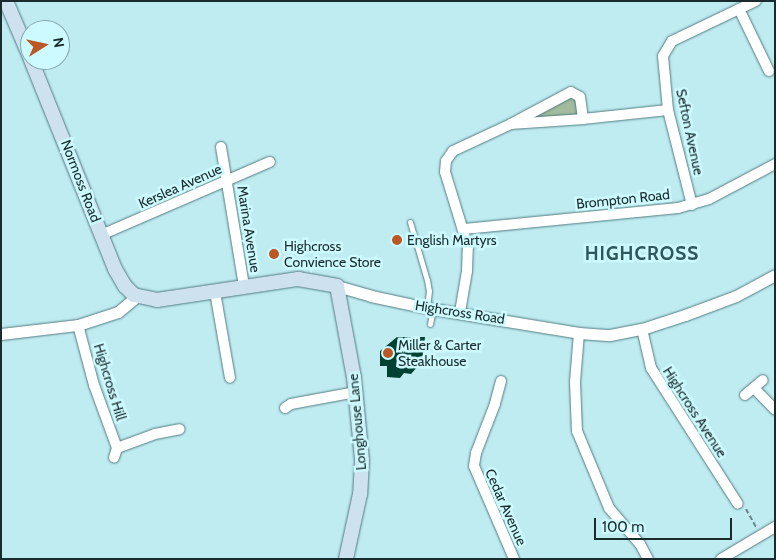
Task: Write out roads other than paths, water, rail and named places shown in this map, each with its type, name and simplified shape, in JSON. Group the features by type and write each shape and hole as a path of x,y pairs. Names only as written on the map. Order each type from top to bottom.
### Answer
{"main road":[{"name":"Normoss Road","path":"6,1 20,33"},
{"name":"Normoss Road","path":"36,70 120,279 130,291 138,296"},
{"name":"Highcross Road","path":"138,296 156,300 298,279 336,286"},
{"name":"Longhouse Lane","path":"336,286 357,377 356,392 362,476 346,559"}],"street":[{"name":"Sefton Avenue","path":"692,204 668,110 662,56 668,45 756,1"},
{"path":"739,9 769,71"},
{"path":"460,312 468,262 468,247 445,172 446,162 453,151 511,124 571,92 580,97 584,119"},
{"path":"511,124 536,124 668,110"},
{"name":"Marina Avenue","path":"221,147 228,180 244,286"},
{"name":"Kerslea Avenue","path":"102,235 270,162"},
{"name":"Brompton Road","path":"464,229 692,204 709,199 775,164"},
{"name":"Highcross Road","path":"336,286 371,296 430,308 579,333 610,335 642,329 736,296 775,275"},
{"path":"215,292 230,378"},
{"path":"1,334 78,325 118,312 138,296"},
{"name":"Highcross Hill","path":"78,325 94,385 116,453 155,434 180,429"},
{"name":"Highcross Avenue","path":"642,329 651,368 738,504"},
{"path":"579,333 575,382 576,431 609,508 640,544 648,559"},
{"name":"Cedar Avenue","path":"500,380 495,404 476,453 474,466 514,559"},
{"path":"745,395 763,380"},
{"path":"754,388 775,410"},
{"path":"285,408 291,404 356,392"},
{"path":"721,559 775,527"}],"lane":[{"path":"410,222 427,280 430,324"}],"place":[{"name":"English Martyrs","path":"397,240"},
{"name":"Highcross Convience Store","path":"274,254"},
{"name":"Miller & Carter Steakhouse","path":"388,353"}],"district":[{"name":"HIGHCROSS","path":"642,254"}]}
